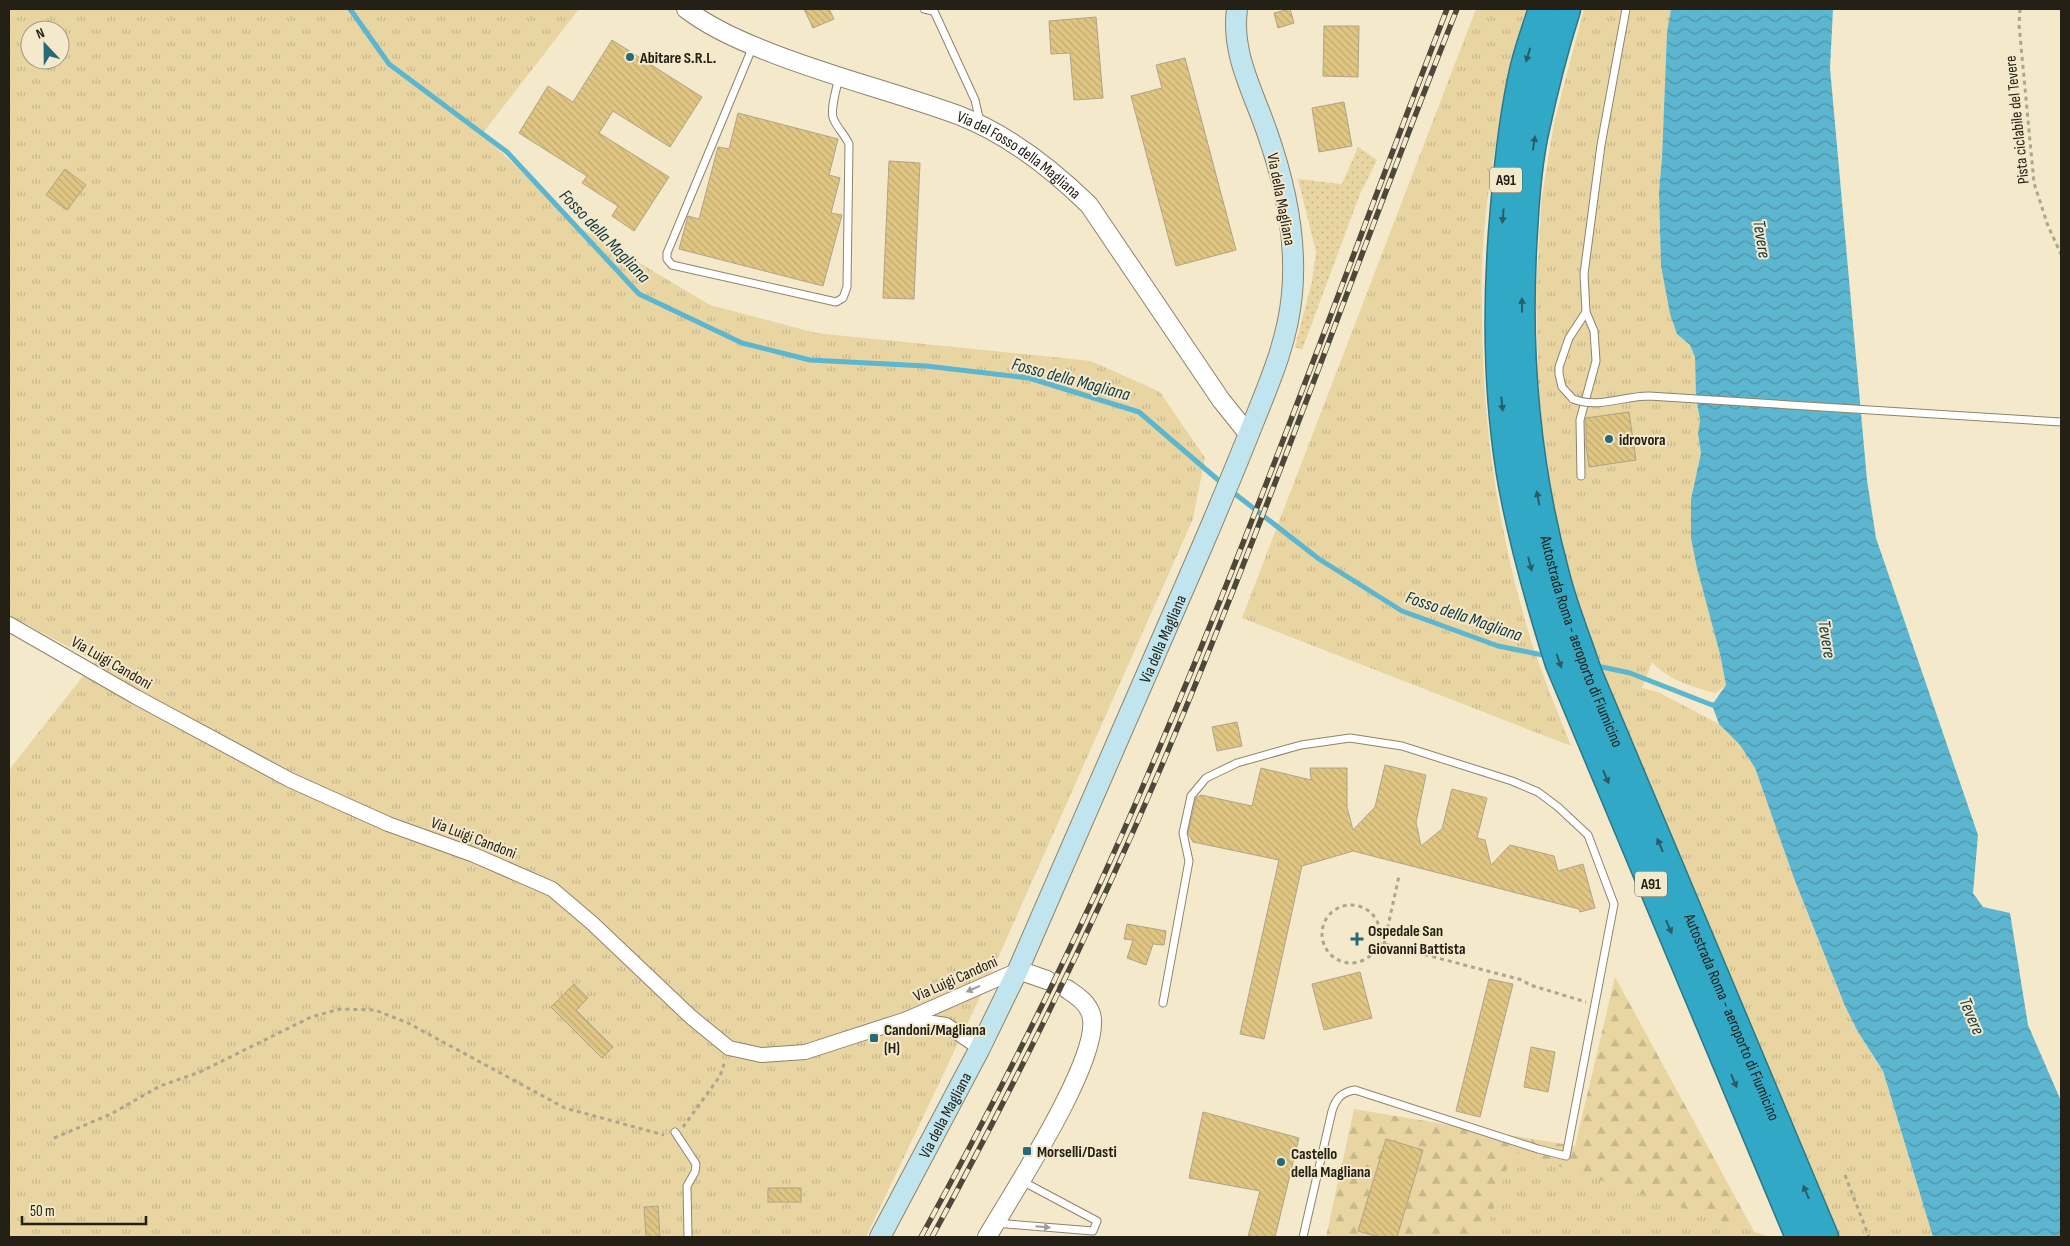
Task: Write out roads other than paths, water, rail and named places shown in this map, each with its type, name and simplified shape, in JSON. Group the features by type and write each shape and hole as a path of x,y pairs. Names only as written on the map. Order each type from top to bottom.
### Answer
{"highway":[{"name":"Autostrada Roma - aeroporto di Fiumicino","path":"1542,9 1525,66 1510,138 1498,271 1510,354 1542,516 1557,580 1588,672 1825,1237"},
{"name":"Autostrada Roma - aeroporto di Fiumicino","path":"1566,9 1534,138 1525,207 1522,274 1502,410 1516,505 1544,614 1560,664 1580,716 1799,1237"}],"main road":[{"name":"Via della Magliana","path":"880,1237 980,1048 1018,970 1240,458 1272,379 1286,334 1291,310 1294,258 1286,200 1268,134 1238,54 1235,29 1237,9"}],"street":[{"name":"Via del Fosso della Magliana","path":"686,9 702,21 753,46 788,60 960,116 1036,158 1089,205 1221,400 1249,434"},
{"name":"Via Luigi Candoni","path":"9,624 136,697 290,780 388,824 474,855 552,888 592,923 691,1018 729,1048 760,1056 805,1052 907,1019 1018,970"},
{"path":"1018,970 1047,980"},
{"path":"991,1230 1067,1099 1086,1054 1092,1025 1091,1015 1087,1006 1079,997 1067,990"},
{"name":"Via Luigi Candoni","path":"907,1019 946,1025 980,1048"}],"lane":[{"path":"924,9 933,10 975,100 981,127"},
{"path":"1580,476 1580,420 1596,361 1594,331 1586,312 1584,274 1601,145 1626,9"},
{"path":"753,46 667,253 667,259 672,265 836,302 843,298 847,287 849,144 832,114 839,77"},
{"path":"1586,312 1569,338 1559,367 1562,387 1573,399 1581,402 1598,403 1648,396 2061,422"},
{"path":"1163,1003 1189,861 1183,833 1191,796 1206,778 1237,763 1301,745 1350,738 1402,746 1512,781 1538,792 1558,807 1588,835 1614,904 1566,1156 1538,1149 1355,1090 1345,1091 1338,1098 1332,1111 1303,1237"},
{"path":"674,1132 696,1164 695,1172 687,1186 688,1237"},
{"path":"991,1230 1093,1232 1098,1221 1020,1180"}],"water":[{"name":"Tevere","path":"1671,9 1833,9 1830,68 1867,480 1876,538 1978,835 1973,893 1983,907 2010,913 2028,1025 2061,1101 2061,1237 1933,1237 1883,1071 1858,1032 1845,1006 1795,881 1755,768 1740,745 1719,724 1712,705 1726,685 1691,538 1691,499 1701,453 1698,434 1700,420 1696,397 1695,357 1690,345 1677,334 1670,314 1661,266 1659,192 1667,32"}],"waterway":[{"name":"Fosso della Magliana","path":"350,9 389,64 507,152 639,294 742,343 810,360 926,366 1029,378 1139,412 1224,485"},
{"name":"Fosso della Magliana","path":"1230,490 1319,559 1402,611 1498,646 1548,656"},
{"name":"Fosso della Magliana","path":"1593,665 1630,673 1712,705 1718,704"}],"railway":[{"path":"921,1237 1040,1011 1095,895 1146,779 1263,492 1447,9"},
{"path":"932,1237 1000,1109 1064,980 1154,784 1253,541 1457,9"}],"place":[{"name":"Abitare S.R.L.","path":"630,57"},
{"name":"idrovora","path":"1609,439"},
{"name":"Ospedale San Giovanni Battista","path":"1357,939"},
{"name":"Candoni/Magliana (H)","path":"874,1038"},
{"name":"Morselli/Dasti","path":"1027,1151"},
{"name":"Castello della Magliana","path":"1281,1162"}]}
